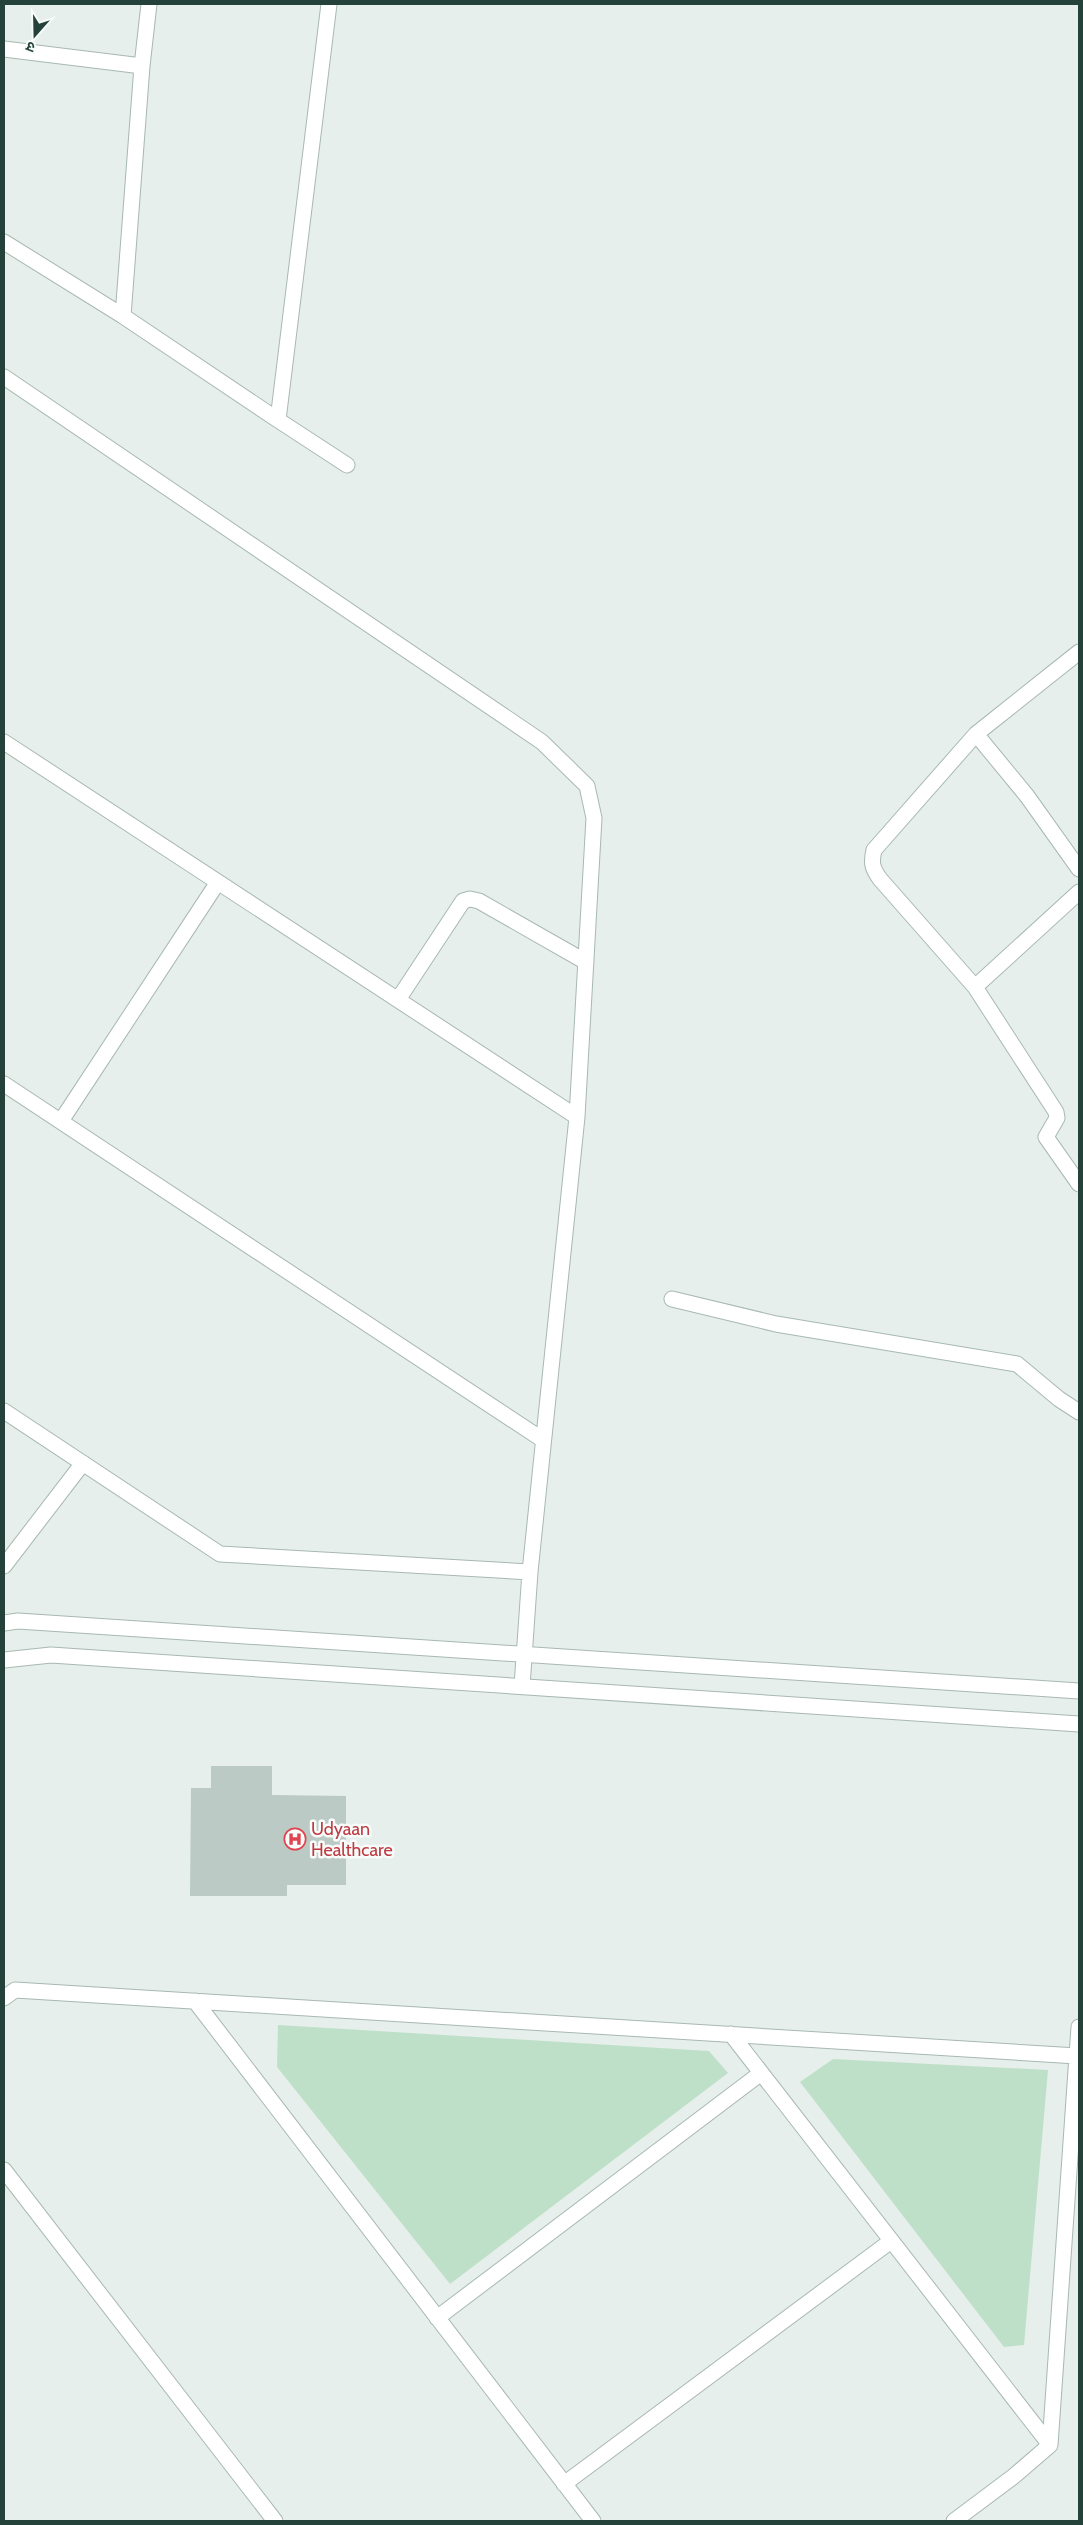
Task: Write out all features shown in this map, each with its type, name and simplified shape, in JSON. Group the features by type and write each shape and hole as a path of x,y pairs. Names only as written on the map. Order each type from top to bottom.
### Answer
{"street":[{"path":"123,316 142,66 149,4"},
{"path":"278,420 328,4"},
{"path":"4,49 142,66"},
{"path":"4,242 123,316 347,465"},
{"path":"4,377 542,742 565,762 587,786 594,818 577,1117 530,1572 522,1686"},
{"path":"1079,652 976,734 874,850 872,860 872,868 880,879 975,987 1056,1112 1058,1117 1046,1138 1079,1184"},
{"path":"976,734 1027,796 1079,869"},
{"path":"4,742 399,998 577,1117"},
{"path":"61,1121 218,882"},
{"path":"975,987 1079,892"},
{"path":"399,998 462,900 480,901 586,962"},
{"path":"4,1084 543,1440"},
{"path":"672,1299 776,1324 1017,1364 1059,1399 1079,1412"},
{"path":"4,1411 220,1554 530,1572"},
{"path":"4,1566 83,1463"},
{"path":"4,1623 18,1621 1079,1691"},
{"path":"4,1660 51,1655 1079,1724"},
{"path":"4,1998 15,1990 1077,2056"},
{"path":"195,2001 593,2521"},
{"path":"954,2521 1014,2476 1050,2445 1079,2027"},
{"path":"731,2034 1050,2445"},
{"path":"437,2318 761,2073"},
{"path":"4,2170 275,2521"},
{"path":"564,2484 891,2241"}],"green space":[{"path":"278,2025 709,2051 728,2073 450,2284 277,2067"},
{"path":"833,2059 1048,2070 1024,2345 1004,2347 800,2082"}],"building":[{"path":"211,1766 272,1766 272,1795 346,1796 346,1885 287,1885 287,1896 190,1896 191,1788 211,1788"}],"place":[{"name":"Udyaan Healthcare","path":"295,1839"}]}
